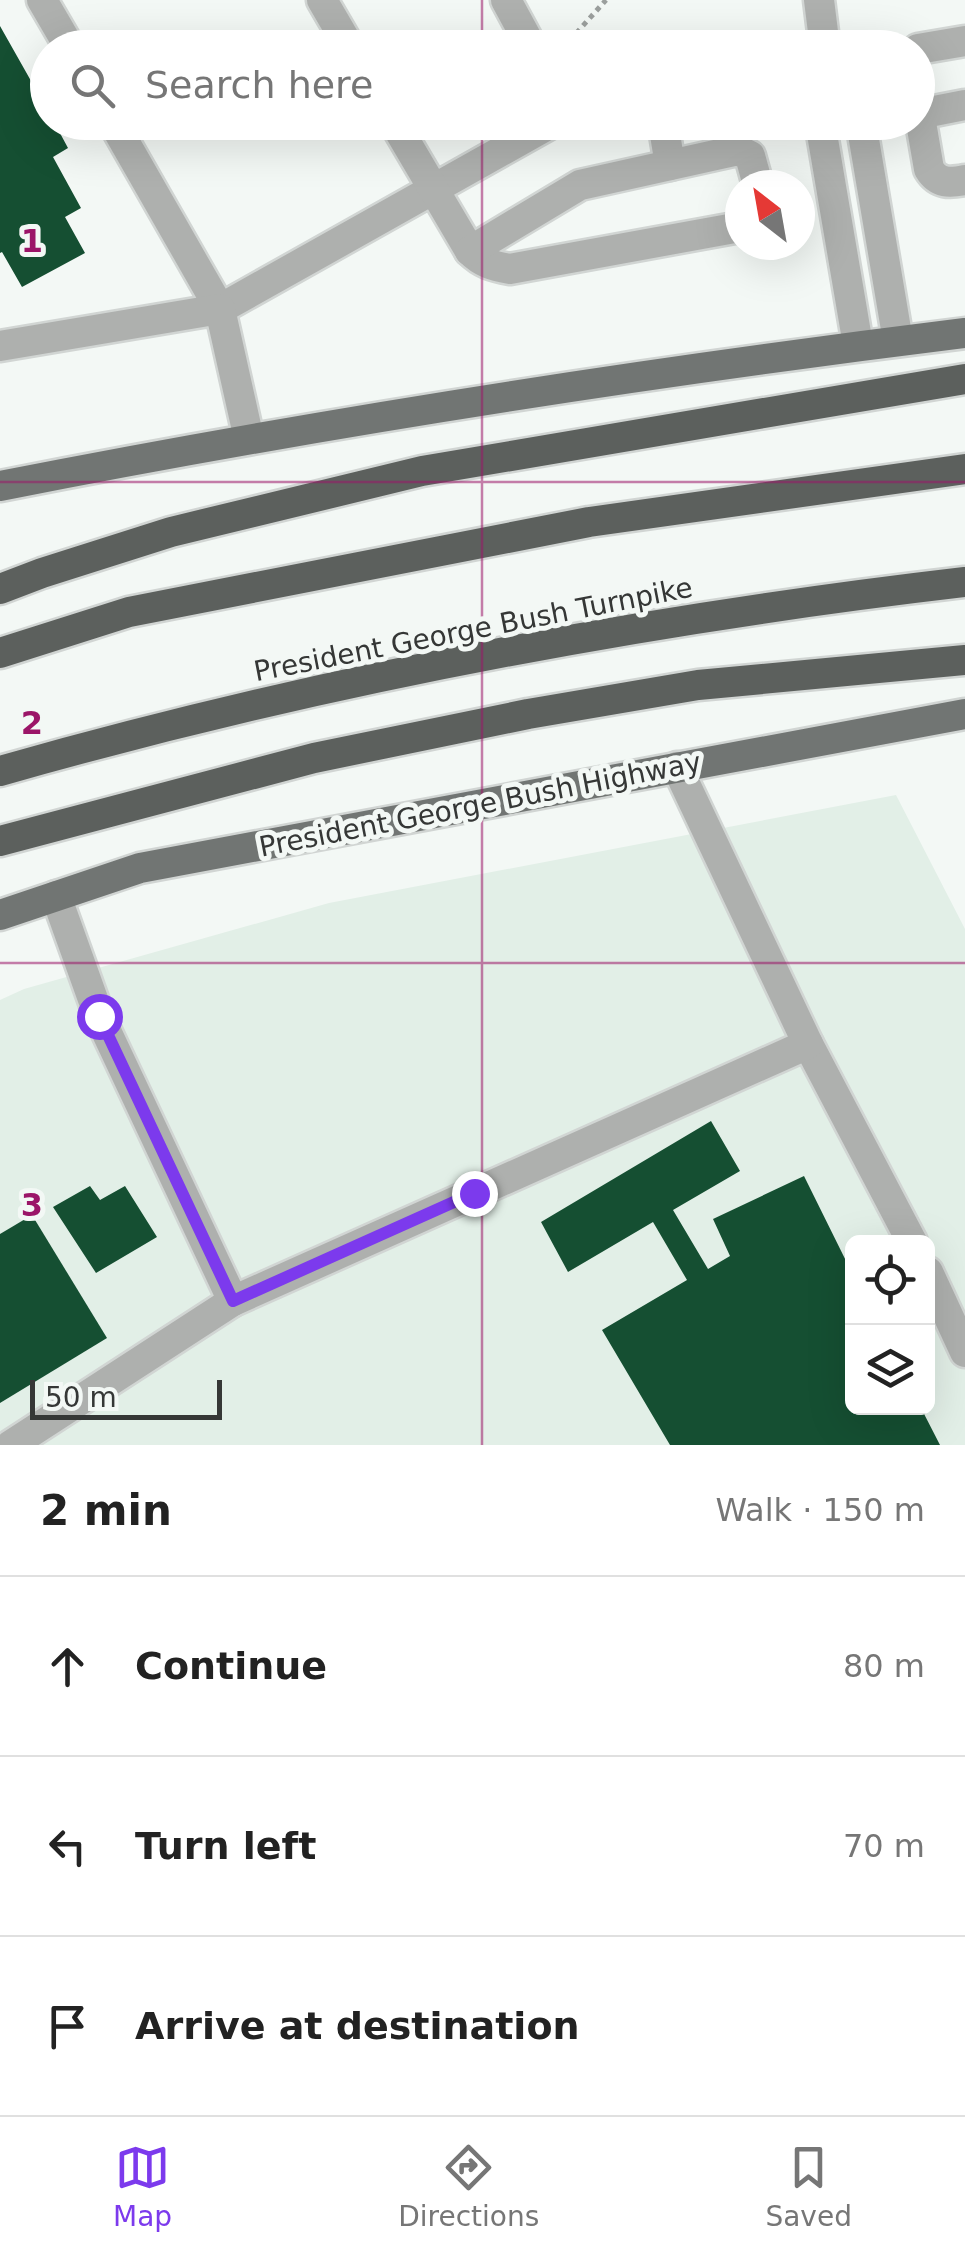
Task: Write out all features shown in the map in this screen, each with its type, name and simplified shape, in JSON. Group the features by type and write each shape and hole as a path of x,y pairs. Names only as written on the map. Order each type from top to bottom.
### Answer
{"highway":[{"path":"0,589 172,532 422,471 965,379"},
{"path":"0,653 129,612 588,522 965,469"},
{"name":"President George Bush Turnpike","path":"0,771 244,707 426,666 705,616 965,582"},
{"path":"0,841 314,758 528,714 698,685 965,660"}],"main road":[{"path":"0,486 572,385 965,333"},
{"name":"President George Bush Highway","path":"0,914 140,868 965,714"}],"lane":[{"path":"42,0 60,30"},
{"path":"322,0 340,30"},
{"path":"506,0 522,30"},
{"path":"819,0 822,30"},
{"path":"935,46 965,41"},
{"path":"935,108 965,105"},
{"path":"123,140 220,309 250,439"},
{"path":"405,140 470,251 491,266 510,269 725,229"},
{"path":"0,346 220,309 520,140"},
{"path":"666,140 670,165"},
{"path":"823,140 858,346"},
{"path":"864,140 898,341"},
{"path":"924,140 933,175 949,183 965,180"},
{"path":"470,251 580,185 738,150 750,156 754,170"},
{"path":"678,767 808,1044 908,1235"},
{"path":"56,896 99,1016 233,1301"},
{"path":"11,1445 233,1301 808,1044"},
{"path":"935,1287 965,1352"}],"path":[{"path":"580,30 606,0"}],"shaded area":[{"path":"896,795 965,929 965,1445 0,1445 0,1000 24,989 329,903"}],"building":[{"path":"0,26 30,79 30,140 64,140 68,148 53,157 81,208 65,217 85,253 22,287 0,253"},
{"path":"711,1121 740,1171 673,1210 708,1269 730,1256 713,1219 804,1176 845,1259 845,1415 925,1415 940,1445 670,1445 602,1330 687,1280 653,1222 568,1272 541,1222"},
{"path":"90,1186 100,1200 125,1186 157,1237 96,1273 53,1207"},
{"path":"32,1215 107,1338 0,1403 0,1234"}],"route":[{"path":"99,1016 233,1301 474,1193"}]}
